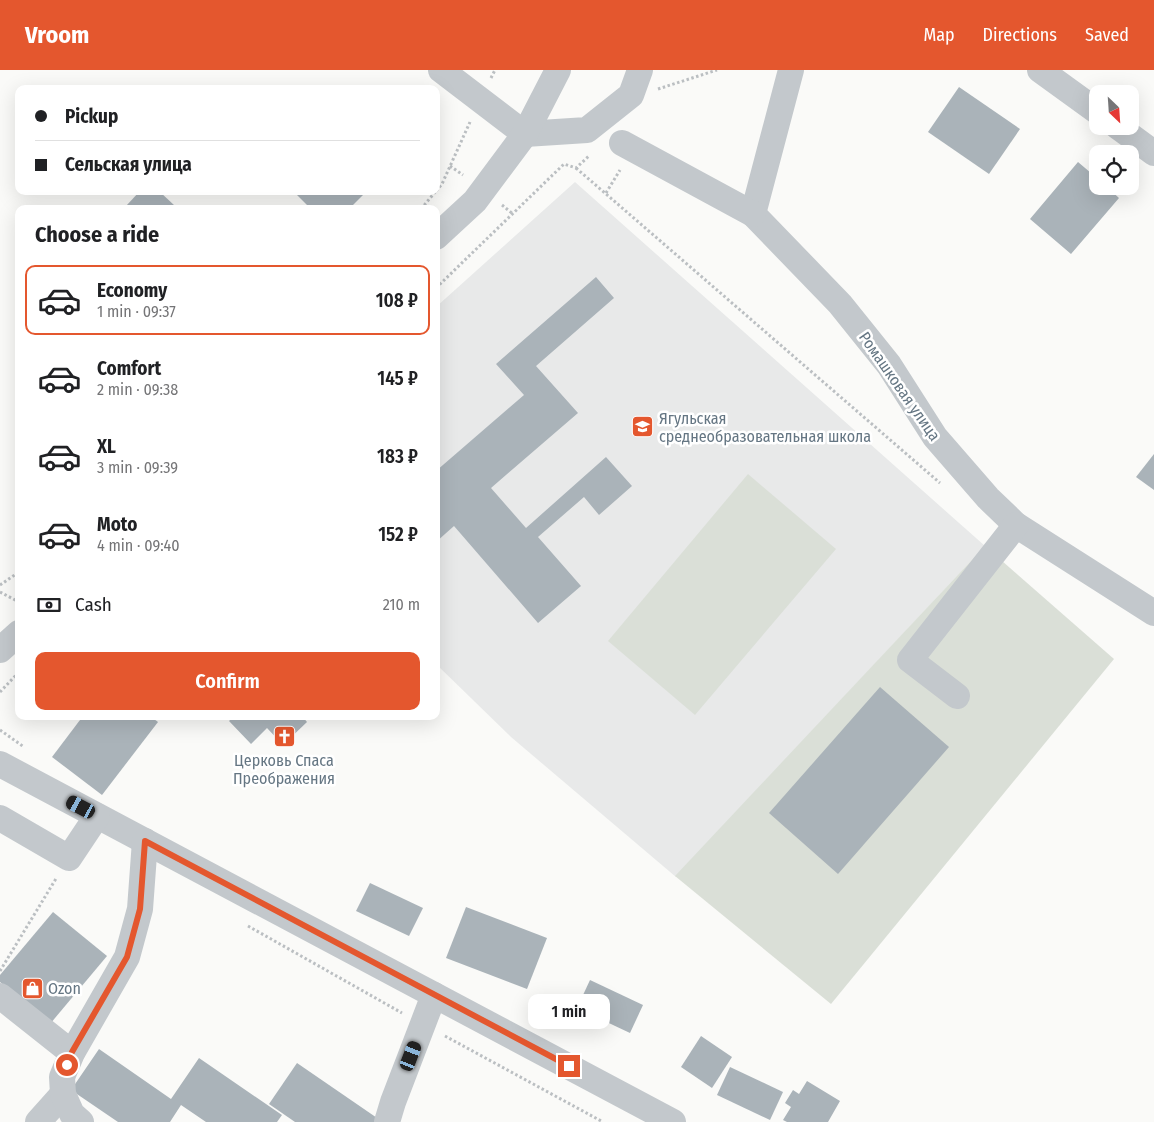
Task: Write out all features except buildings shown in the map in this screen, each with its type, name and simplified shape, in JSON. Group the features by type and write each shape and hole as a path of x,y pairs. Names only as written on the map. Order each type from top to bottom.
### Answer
{"street":[{"path":"441,70 525,134 587,130 631,95 640,70"},
{"path":"440,233 474,201 525,134 558,70"},
{"path":"753,214 791,70"},
{"path":"1040,70 1089,105"},
{"path":"1130,135 1154,153"},
{"name":"Ромашковая улица","path":"622,143 753,214 840,304 889,365 935,437 988,498 1016,525 1154,613"},
{"path":"957,696 910,660 1016,525"},
{"path":"0,650 15,637"},
{"path":"0,764 673,1122"},
{"path":"0,818 69,858 97,816"},
{"path":"82,1122 72,1114 63,1094 62,1077 72,1052 127,957 140,909 145,841"},
{"path":"387,1122 434,995"},
{"path":"0,996 72,1052"},
{"path":"38,1122 63,1094"}],"path":[{"path":"440,186 495,70"},
{"path":"657,90 717,70"},
{"path":"576,168 590,154"},
{"path":"440,284 564,164 576,168 944,487"},
{"path":"424,205 433,195"},
{"path":"0,585 15,575"},
{"path":"0,592 15,600"},
{"path":"0,692 15,676"},
{"path":"0,971 69,858"}],"shaded area":[{"name":"Ягульская среднеобразовательная школа","path":"575,182 985,546 676,877 511,737 440,668 440,303"},
{"path":"748,474 836,549 695,715 608,641"},
{"path":"985,546 1114,659 831,1004 675,876"}],"place":[{"name":"Ягульская среднеобразовательная школа","path":"643,427"},
{"name":"Церковь Спаса Преображения","path":"284,736"},
{"name":"Ozon","path":"32,988"}],"route":[{"path":"67,1065 72,1052 127,957 140,909 145,841 569,1066"}]}
